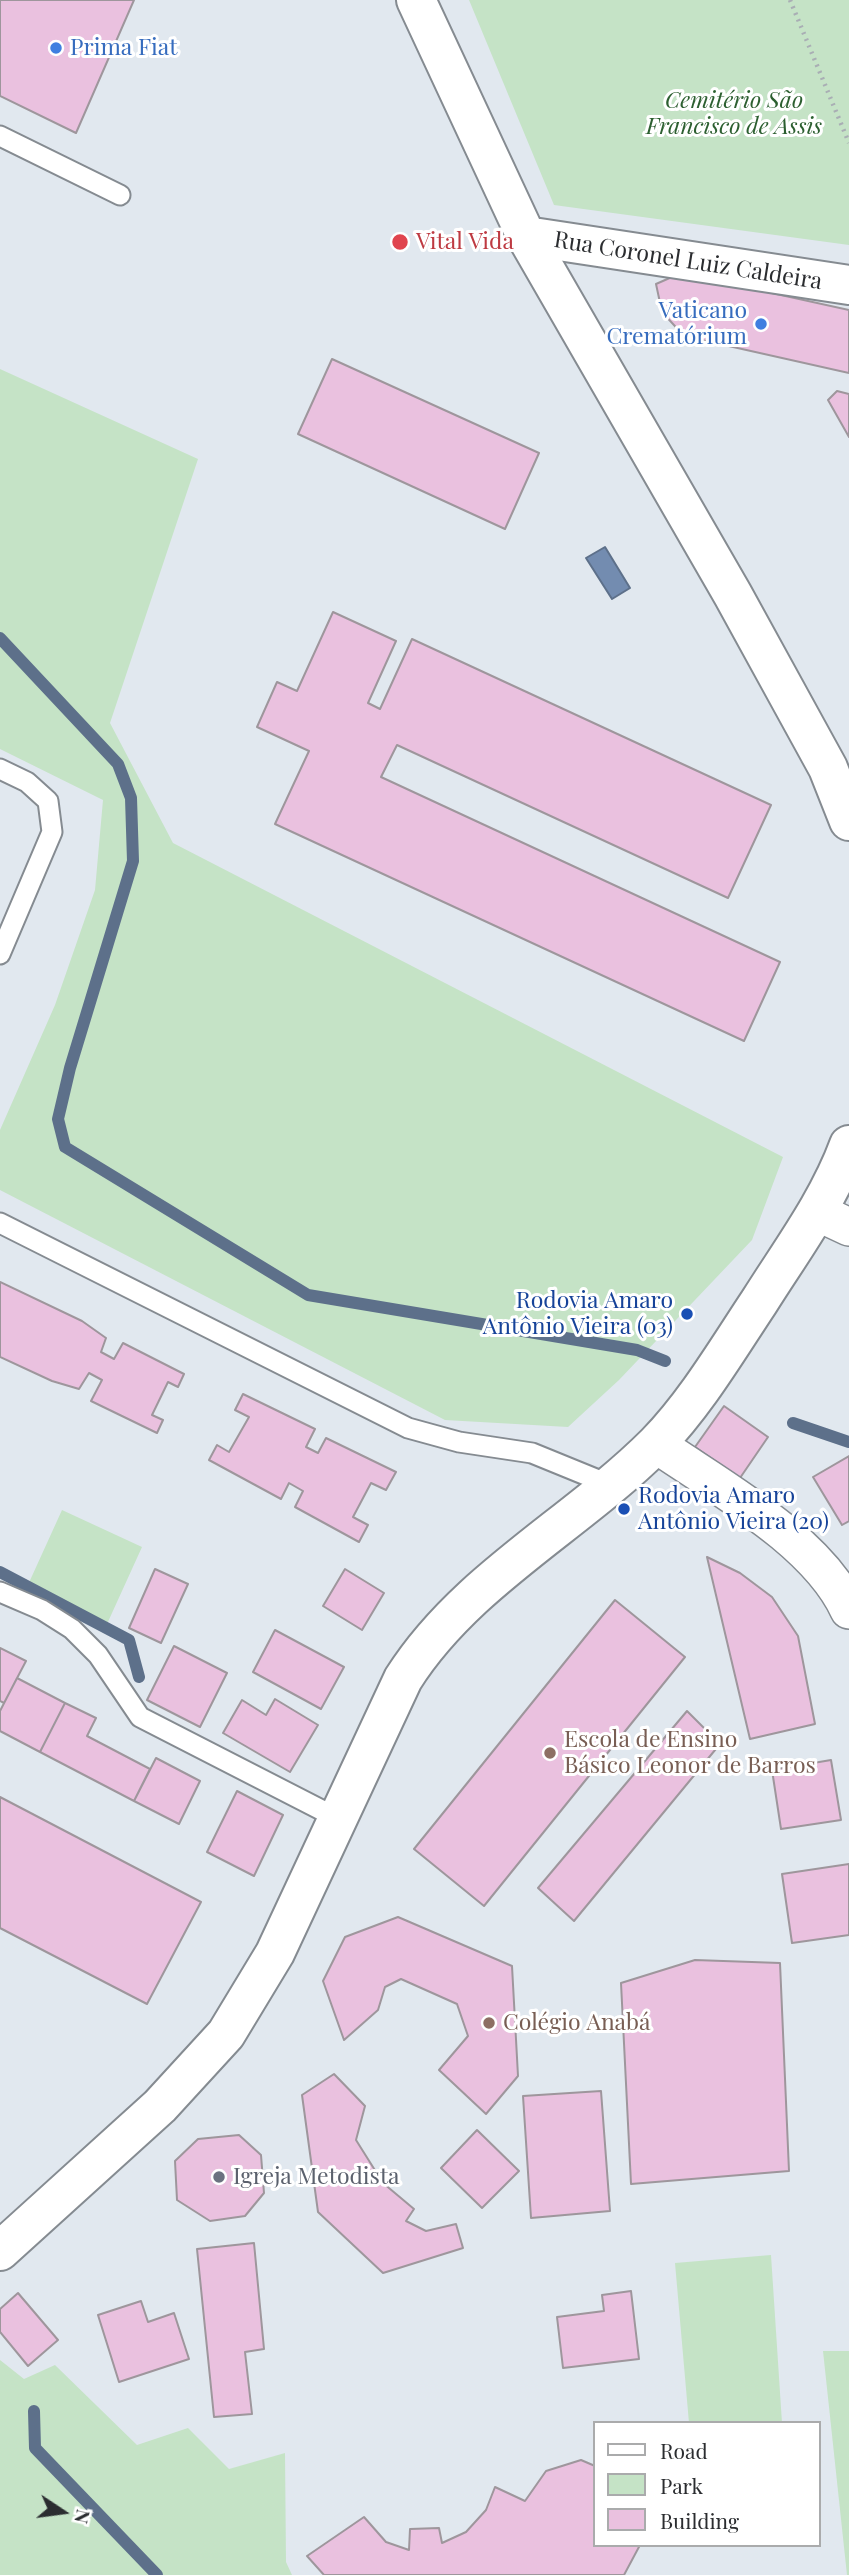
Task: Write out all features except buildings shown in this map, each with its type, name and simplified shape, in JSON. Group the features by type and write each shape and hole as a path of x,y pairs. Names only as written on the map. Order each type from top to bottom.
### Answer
{"street":[{"path":"416,0 526,236 733,595 838,768 849,821"},
{"name":"Rua Coronel Luiz Caldeira","path":"526,236 849,285"},
{"path":"0,2251 160,2106 226,2034 275,1953 403,1679 418,1654 473,1599 656,1444 833,1219 849,1145"},
{"path":"656,1444 789,1536 819,1563 849,1609"}],"lane":[{"path":"0,136 120,195"},
{"path":"0,769 27,782 48,801 52,832 0,954"},
{"path":"0,1223 408,1428 459,1442 532,1453 608,1484"},
{"path":"0,1592 42,1610 72,1629 98,1655 140,1717 337,1818"}],"path":[{"path":"790,0 849,143"}],"green space":[{"name":"Cemitério São Francisco de Assis","path":"469,0 849,0 849,245 554,205"},
{"path":"0,369 198,459 110,723 173,843 783,1157 752,1240 619,1380 568,1427 445,1420 0,1190 0,1130 55,1005 95,890 103,800 0,749"},
{"path":"62,1510 142,1547 107,1624 27,1587"},
{"path":"771,2255 782,2421 689,2421 675,2263"},
{"path":"823,2351 849,2351 849,2575 847,2575"},
{"path":"0,2360 24,2379 55,2365 137,2445 188,2428 229,2469 285,2453 286,2562 292,2575 0,2575"}],"water":[{"path":"605,547 630,588 612,599 586,558"}],"waterway":[{"path":"0,638 118,764 131,798 133,861 70,1068 58,1119 65,1147 308,1295 637,1350 665,1361"},
{"path":"793,1423 849,1442"},
{"path":"0,1572 129,1640 139,1677"},
{"path":"34,2411 35,2448 157,2575"}],"place":[{"name":"Prima Fiat","path":"56,48"},
{"name":"Vital Vida","path":"400,242"},
{"name":"Vaticano Crematórium","path":"761,324"},
{"name":"Rodovia Amaro Antônio Vieira (03)","path":"687,1314"},
{"name":"Rodovia Amaro Antônio Vieira (20)","path":"624,1509"},
{"name":"Escola de Ensino Básico Leonor de Barros","path":"550,1753"},
{"name":"Colégio Anabá","path":"489,2023"},
{"name":"Igreja Metodista","path":"219,2177"}]}
